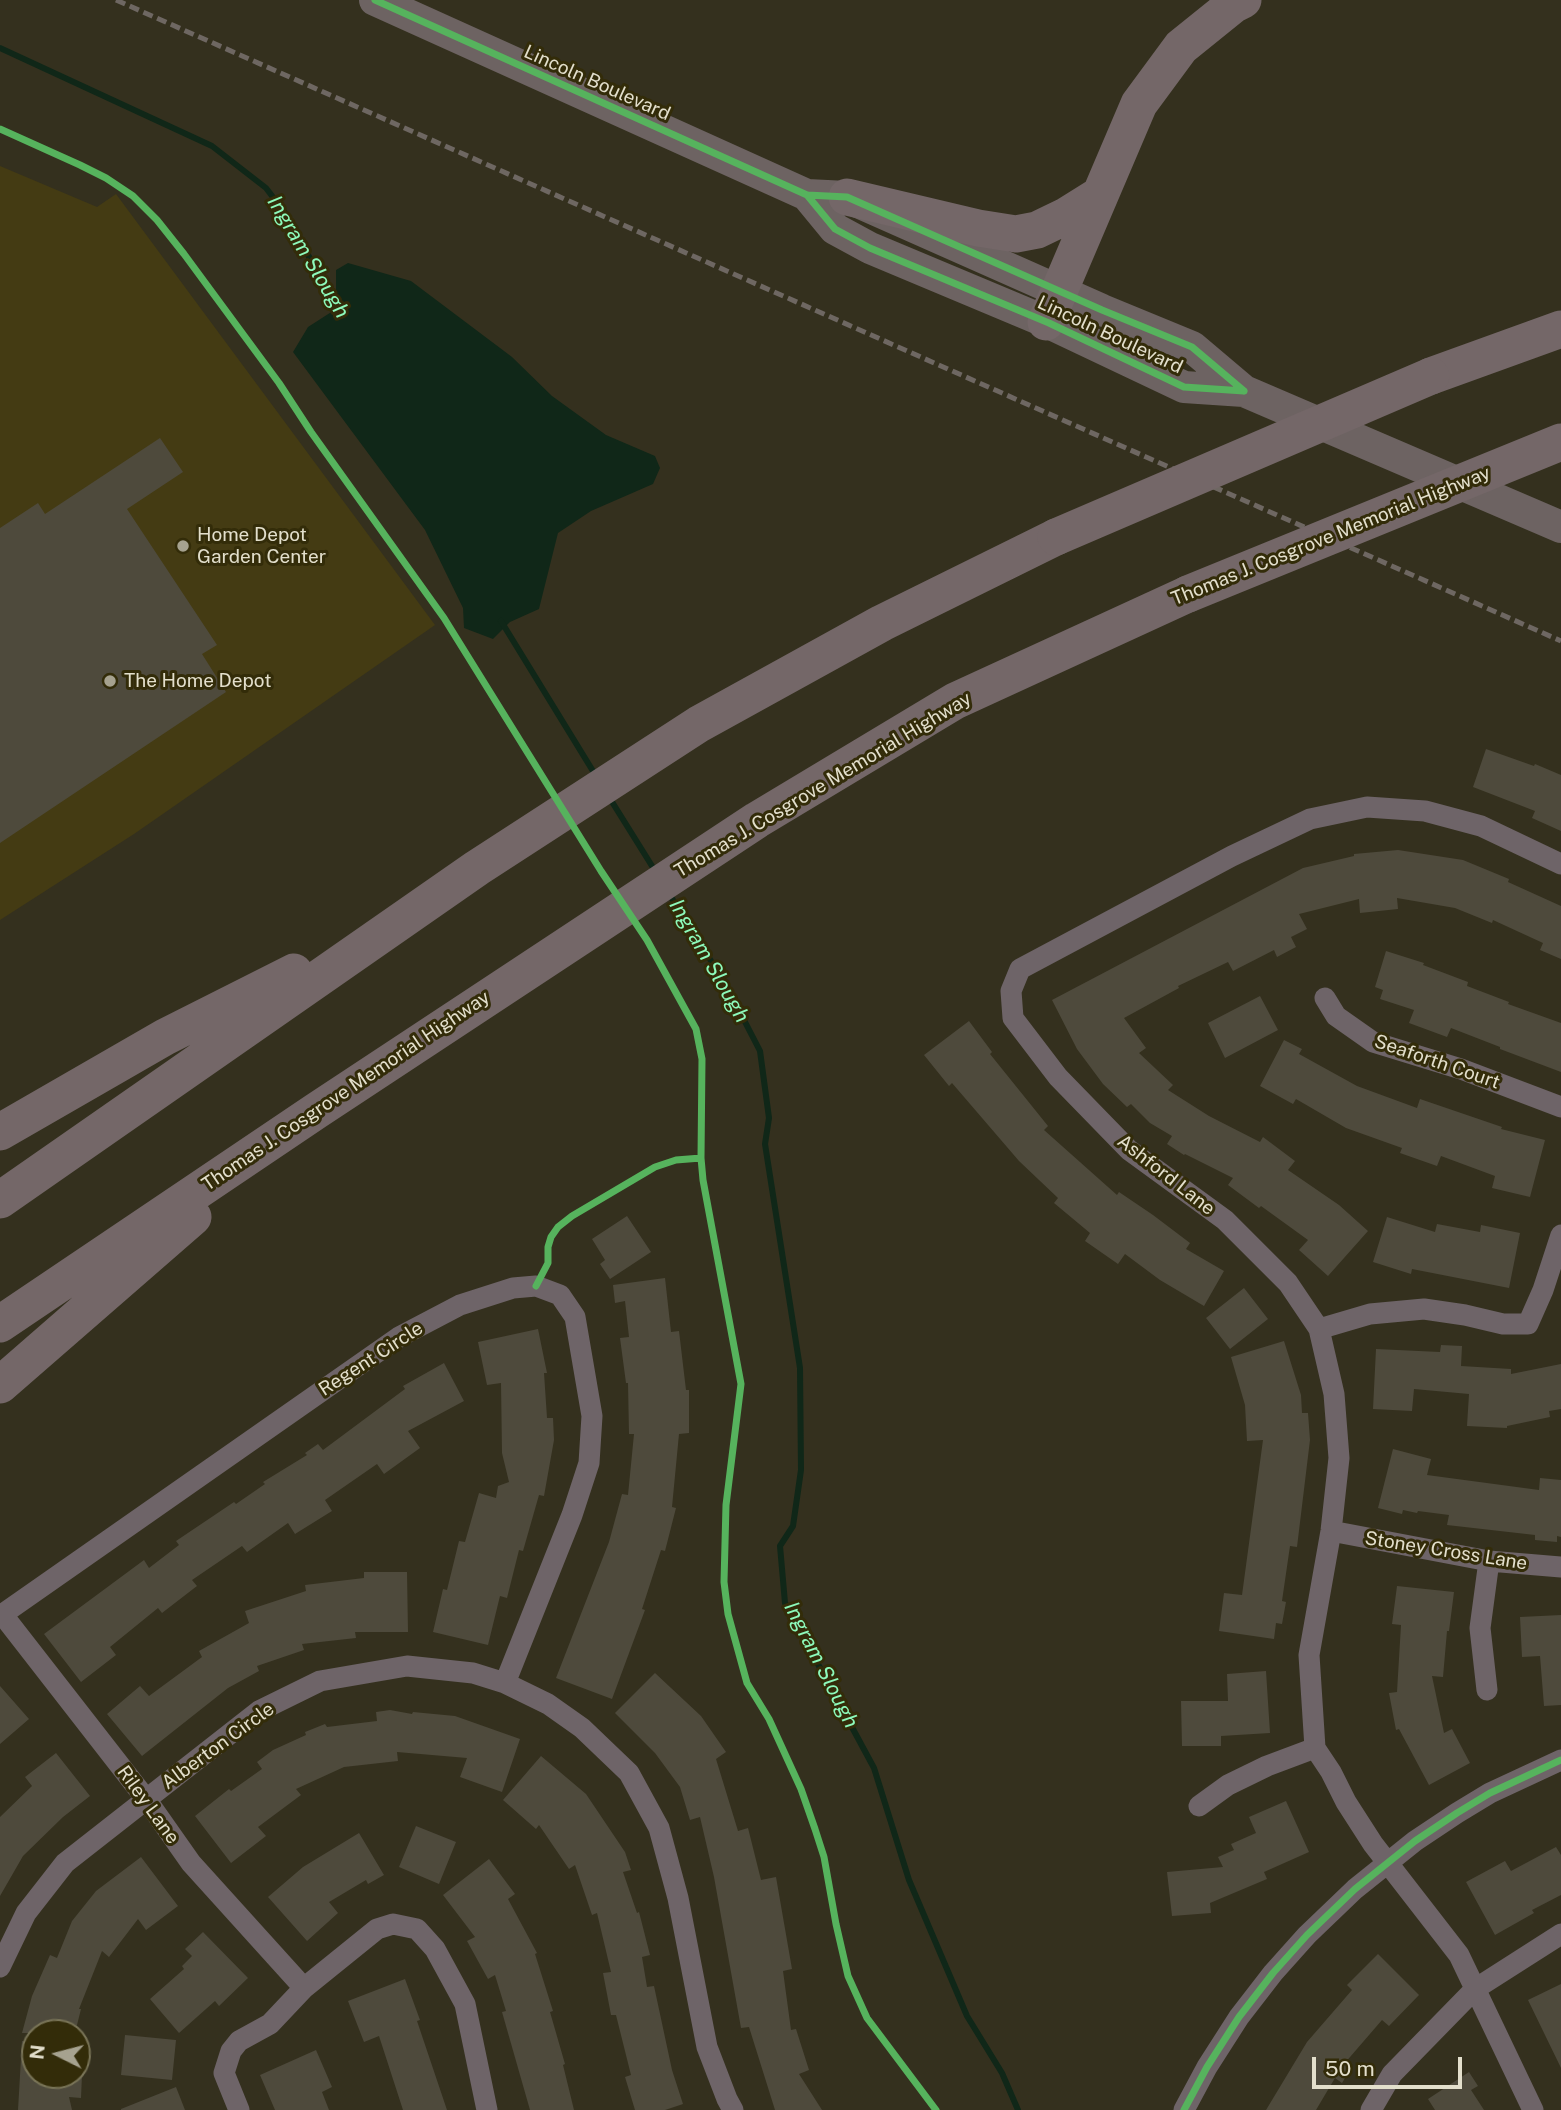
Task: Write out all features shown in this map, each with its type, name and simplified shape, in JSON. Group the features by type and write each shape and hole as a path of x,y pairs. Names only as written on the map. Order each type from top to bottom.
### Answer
{"highway":[{"path":"1053,306 1139,104 1181,47 1243,0"},
{"path":"847,197 978,228 1016,234 1037,230 1098,197"},
{"path":"0,1200 410,913 699,724 882,623 1056,537 1431,376 1561,329"},
{"name":"Thomas J. Cosgrove Memorial Highway","path":"0,1324 316,1111 757,820 955,701 1188,594 1561,442"},
{"path":"0,1132 164,1037 410,913"},
{"path":"0,1385 316,1111"}],"main road":[{"name":"Lincoln Boulevard","path":"374,0 807,195 847,197 1053,306"},
{"name":"Lincoln Boulevard","path":"807,195 835,229 870,248 1053,306 1090,306 1192,347 1244,391 1561,527"}],"street":[{"name":"Ashford Lane","path":"1533,2110 1459,1955 1387,1862 1346,1802 1315,1748 1309,1655 1331,1531 1339,1458 1335,1394 1319,1329 1288,1283 1225,1220 1129,1150 1058,1077 1013,1018 1011,991 1020,969 1231,856 1310,819 1367,807 1425,811 1481,826 1561,864"},
{"name":"Seaforth Court","path":"1325,998 1336,1016 1373,1042 1461,1069 1561,1107"},
{"path":"1319,1329 1370,1314 1424,1309 1503,1324 1528,1324 1544,1290 1561,1235"},
{"name":"Regent Circle","path":"1,1615 398,1336 460,1305 513,1288 536,1286 560,1295 576,1317 592,1416 589,1463 572,1515 505,1683"},
{"name":"Stoney Cross Lane","path":"1331,1531 1489,1561 1561,1567"},
{"path":"1487,1689 1480,1628 1489,1561"},
{"name":"Riley Lane","path":"1,1615 146,1799 191,1863 304,1988"},
{"name":"Alberton Circle","path":"0,1967 26,1913 65,1863 259,1711 320,1681 407,1666 473,1673 505,1683 548,1704 582,1728 629,1773 659,1828 678,1898 707,2047 733,2110"},
{"path":"1199,1806 1228,1785 1267,1766 1315,1748"},
{"path":"1184,2110 1226,2037 1273,1973 1307,1934 1387,1862 1457,1812 1490,1793 1561,1760"},
{"path":"239,2110 225,2073 232,2051 239,2041 270,2024 304,1988 377,1929 393,1924 417,1929 435,1949 465,2004 487,2110"},
{"path":"1371,2110 1392,2074 1475,1989 1561,1934"}],"shaded area":[{"path":"0,166 97,207 116,194 435,625 134,834 0,920"},
{"path":"348,263 411,281 512,357 552,396 606,435 655,456 660,468 653,484 591,511 558,533 539,609 510,622 493,639 464,628 463,608 425,530 293,352 308,327 336,309 336,270"}],"building":[{"name":"The Home Depot","path":"160,438 183,472 127,509 217,645 202,654 226,692 0,843 0,528 38,503 45,514"},
{"path":"1486,749 1561,775 1561,831 1532,818 1535,811 1473,787"},
{"path":"1398,850 1463,860 1509,879 1508,882 1561,906 1561,959 1540,950 1543,943 1493,920 1492,923 1455,908 1397,898 1398,909 1360,913 1359,899 1299,914 1307,929 1291,937 1296,947 1277,957 1274,950 1233,971 1228,962 1178,986 1179,988 1124,1018 1146,1048 1139,1053 1173,1085 1168,1090 1209,1116 1260,1142 1263,1137 1295,1161 1288,1170 1339,1205 1368,1231 1328,1276 1299,1250 1308,1240 1228,1185 1233,1178 1167,1144 1172,1136 1150,1123 1131,1104 1127,1107 1103,1084 1077,1049 1052,1000 1303,868 1354,854"},
{"path":"1386,951 1424,963 1423,965 1468,982 1467,986 1509,1002 1508,1004 1561,1023 1561,1072 1451,1028 1447,1037 1409,1023 1414,1010 1380,999 1383,990 1375,987"},
{"path":"1260,996 1278,1030 1225,1058 1208,1023"},
{"path":"969,1021 992,1052 990,1054 1048,1126 1044,1130 1117,1195 1119,1192 1153,1215 1190,1243 1186,1249 1224,1271 1204,1306 1160,1280 1125,1254 1118,1264 1085,1241 1090,1233 1054,1203 1058,1198 1019,1161 952,1083 949,1086 924,1055"},
{"path":"1284,1040 1302,1049 1299,1054 1357,1086 1417,1108 1420,1099 1502,1127 1501,1129 1545,1140 1530,1197 1492,1188 1495,1176 1441,1156 1437,1166 1400,1153 1402,1148 1346,1128 1296,1099 1293,1104 1260,1086"},
{"path":"627,1216 651,1252 610,1279 600,1264 605,1260 592,1239"},
{"path":"1387,1217 1435,1232 1437,1224 1480,1232 1481,1225 1520,1233 1509,1288 1412,1269 1411,1274 1373,1262"},
{"path":"665,1278 671,1332 679,1331 686,1390 689,1390 689,1433 679,1434 672,1507 676,1508 665,1551 661,1550 642,1609 645,1610 612,1699 556,1678 609,1542 622,1494 628,1495 634,1434 629,1434 628,1383 620,1338 629,1337 625,1301 615,1303 613,1285"},
{"path":"1244,1288 1268,1319 1230,1349 1206,1318"},
{"path":"538,1329 547,1373 544,1373 547,1418 553,1418 554,1440 544,1496 539,1495 523,1551 519,1550 507,1598 500,1596 488,1645 433,1632 443,1589 447,1590 459,1541 465,1542 479,1493 496,1498 498,1486 509,1482 502,1453 501,1383 487,1385 478,1342"},
{"path":"1284,1341 1301,1395 1302,1413 1308,1413 1310,1440 1297,1547 1290,1546 1282,1601 1286,1602 1282,1624 1276,1623 1274,1639 1219,1631 1224,1593 1242,1595 1263,1440 1247,1441 1245,1405 1231,1357"},
{"path":"1441,1345 1462,1346 1461,1366 1511,1369 1511,1374 1561,1364 1561,1409 1549,1411 1550,1417 1507,1428 1467,1426 1469,1394 1414,1389 1412,1411 1373,1409 1376,1349 1440,1352"},
{"path":"444,1363 464,1401 408,1431 420,1448 384,1474 377,1464 325,1500 332,1511 295,1534 288,1523 247,1552 242,1546 192,1580 197,1586 162,1613 158,1608 110,1647 116,1655 81,1682 44,1634 144,1560 149,1568 179,1545 176,1541 234,1502 236,1504 265,1484 263,1482 307,1455 305,1453 318,1444 323,1450 405,1389 403,1386"},
{"path":"1393,1449 1431,1459 1427,1475 1539,1490 1540,1478 1561,1480 1561,1537 1557,1536 1557,1542 1535,1540 1535,1535 1447,1525 1449,1515 1403,1510 1402,1514 1378,1508"},
{"path":"364,1572 407,1572 408,1632 355,1632 356,1638 302,1644 304,1650 257,1666 259,1671 228,1688 142,1756 107,1714 140,1686 149,1696 202,1657 199,1651 249,1623 245,1611 306,1591 305,1585 364,1578"},
{"path":"1397,1586 1454,1592 1443,1677 1432,1676 1444,1733 1452,1729 1470,1763 1429,1785 1399,1729 1396,1730 1389,1693 1397,1692 1401,1625 1392,1624"},
{"path":"1561,1615 1561,1705 1544,1706 1540,1656 1522,1657 1520,1617"},
{"path":"1266,1671 1270,1733 1221,1736 1221,1746 1182,1746 1181,1701 1228,1701 1227,1674"},
{"path":"655,1673 701,1716 726,1752 716,1759 738,1831 748,1828 761,1880 776,1877 792,1969 783,1971 791,2030 796,2029 809,2070 799,2074 822,2110 775,2110 749,2027 741,2028 714,1877 700,1817 690,1820 680,1787 655,1753 615,1713"},
{"path":"0,1686 29,1719 0,1744"},
{"path":"390,1710 455,1716 520,1739 502,1792 460,1777 467,1758 397,1752 398,1761 344,1767 296,1789 301,1795 258,1827 266,1836 231,1863 195,1816 229,1789 231,1791 262,1769 257,1762 273,1750 306,1735 305,1732 325,1724 327,1727 377,1721 376,1712"},
{"path":"56,1753 90,1796 63,1817 23,1856 0,1896 0,1817 32,1786 25,1777"},
{"path":"541,1756 586,1794 625,1852 631,1870 623,1872 637,1913 639,1912 650,1955 642,1957 647,1987 654,1986 672,2070 683,2104 665,2110 635,2110 625,2077 631,2075 616,2015 611,2015 603,1973 611,1972 597,1913 592,1915 575,1865 569,1869 539,1825 536,1829 503,1800"},
{"path":"1286,1801 1309,1852 1264,1872 1267,1879 1210,1903 1211,1913 1172,1916 1167,1872 1223,1867 1218,1857 1234,1850 1231,1844 1256,1833 1249,1817"},
{"path":"416,1826 456,1842 439,1884 399,1867"},
{"path":"359,1833 384,1875 368,1884 366,1880 329,1902 338,1913 307,1941 268,1897 303,1867"},
{"path":"1556,1847 1561,1855 1561,1895 1532,1910 1534,1913 1495,1935 1466,1882 1505,1861 1511,1871"},
{"path":"141,1857 178,1906 146,1930 138,1919 109,1957 102,1951 79,2009 78,2019 26,2019 32,1996 50,1955 57,1958 72,1921 96,1891"},
{"path":"489,1859 515,1894 508,1899 537,1953 535,1954 553,2011 550,2012 565,2064 563,2065 574,2110 530,2110 502,2012 506,2011 495,1975 488,1979 467,1941 475,1937 443,1895"},
{"path":"203,1932 248,1978 219,2006 215,2001 179,2033 150,1999 184,1969 182,1966 192,1956 185,1949"},
{"path":"1378,1954 1419,1995 1389,2026 1382,2020 1344,2064 1351,2068 1342,2083 1335,2078 1316,2110 1266,2110 1307,2042 1352,1990 1347,1985"},
{"path":"405,1979 447,2110 403,2110 379,2036 364,2042 348,2001"},
{"path":"1561,1984 1561,2068 1528,2000"},
{"path":"125,2035 176,2040 172,2080 121,2075"},
{"path":"316,2050 332,2087 322,2092 329,2110 275,2110 260,2075"},
{"path":"21,2058 21,2089 81,2089 81,2098 69,2097 72,2110 18,2110"},
{"path":"1469,2072 1478,2086 1471,2090 1484,2110 1435,2110 1428,2099"},
{"path":"176,2087 185,2110 121,2110 121,2109"}],"waterway":[{"name":"Ingram Slough","path":"0,48 212,146 266,188 285,213 341,315"},
{"name":"Ingram Slough","path":"501,621 596,776"},
{"name":"Ingram Slough","path":"609,797 657,874"},
{"name":"Ingram Slough","path":"668,892 726,985 760,1051 769,1118 765,1144 800,1368 801,1470 793,1526 780,1546 785,1603 874,1768 909,1880 967,2016 1002,2073 1018,2110"}],"railway":[{"path":"116,0 1561,641"}],"cycle path":[{"path":"375,0 807,195 847,197 1192,347 1244,391"},
{"path":"0,129 106,178 133,196 157,220 184,254 279,383 444,618 601,871 647,940 696,1029 702,1059 703,1180 741,1384 726,1505 724,1582 728,1614 747,1683 769,1719 801,1789 815,1829 824,1857 848,1976 867,2018 936,2110"},
{"path":"807,195 835,229 870,248 1049,323 1184,387 1244,391"},
{"path":"536,1286 548,1263 551,1237 558,1227 572,1216 655,1167 676,1160 701,1158"},
{"path":"1184,2110 1239,2017 1273,1973 1307,1935 1355,1889 1415,1841 1457,1813 1490,1793 1561,1760"}],"place":[{"name":"Home Depot Garden Center","path":"183,546"},
{"name":"The Home Depot","path":"110,681"}]}
